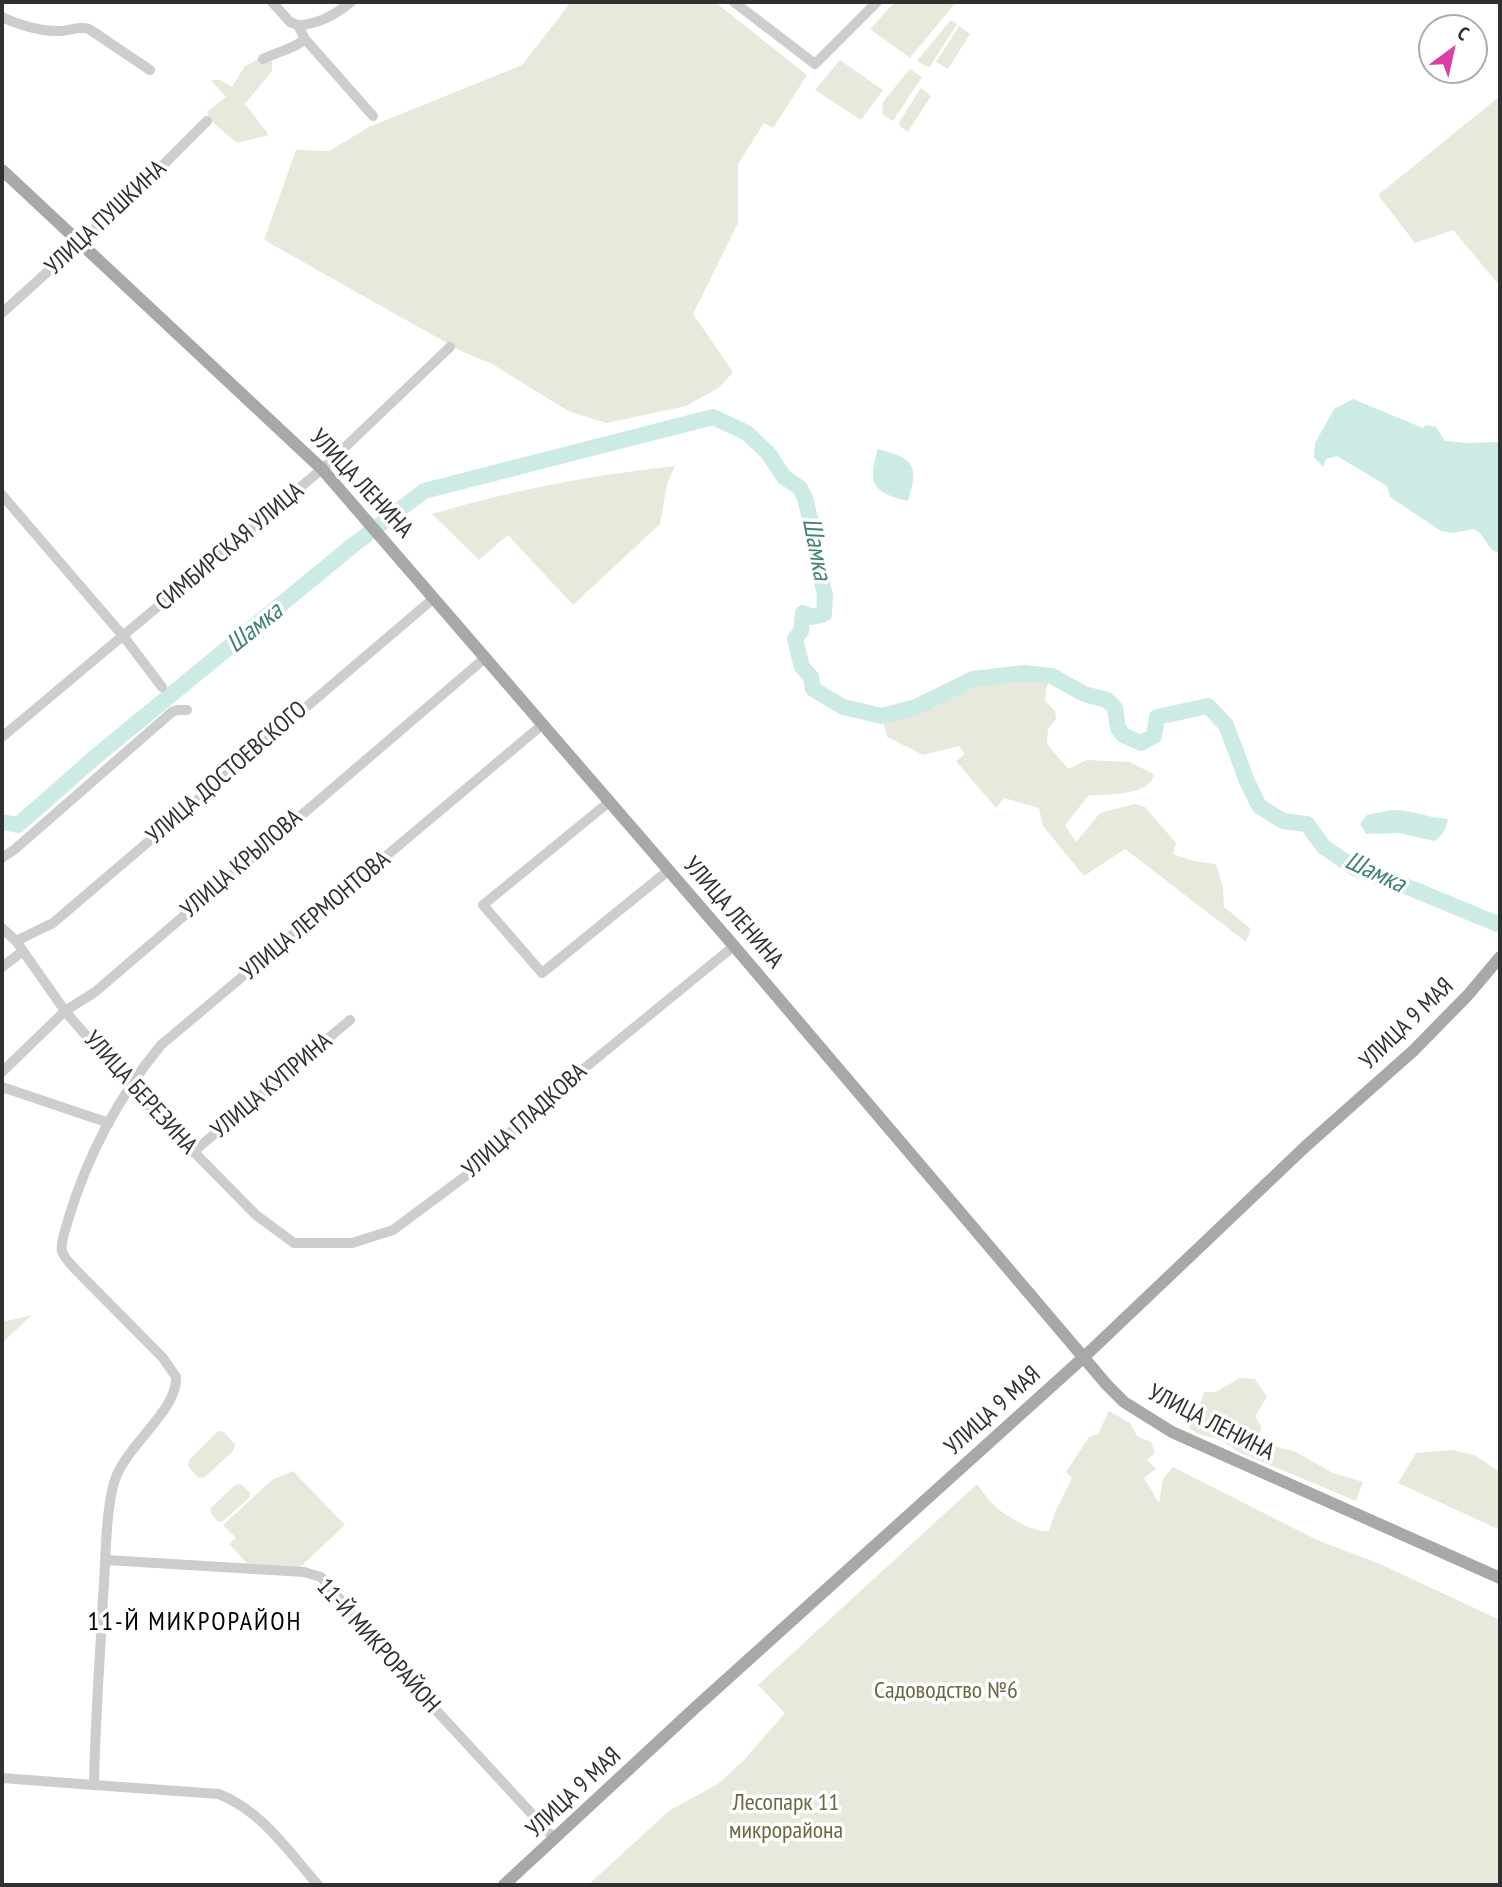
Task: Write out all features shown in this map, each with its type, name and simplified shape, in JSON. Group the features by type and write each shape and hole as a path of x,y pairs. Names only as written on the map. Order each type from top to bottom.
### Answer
{"main road":[{"name":"УЛИЦА ЛЕНИНА","path":"2,170 322,469 1124,1402 1172,1432 1500,1578"},
{"name":"УЛИЦА 9 МАЯ","path":"504,1885 1084,1357 1306,1146 1413,1051 1468,995 1500,957"}],"street":[{"path":"272,2 290,22 298,25 310,25 351,2"},
{"path":"734,2 815,64 877,2"},
{"path":"2,17 50,31 80,27 89,29 150,70"},
{"path":"298,25 305,39 373,116"},
{"path":"264,59 281,50 293,49 305,39"},
{"name":"УЛИЦА ПУШКИНА","path":"2,313 81,244 207,121"},
{"name":"СИМБИРСКАЯ УЛИЦА","path":"2,737 322,469 450,347"},
{"path":"2,495 124,637 162,687"},
{"name":"УЛИЦА ДОСТОЕВСКОГО","path":"2,967 19,946 52,923 434,598"},
{"name":"УЛИЦА КРЫЛОВА","path":"2,1072 65,1011 94,992 485,658"},
{"path":"2,858 180,709"},
{"name":"УЛИЦА ЛЕРМОНТОВА","path":"109,1123 161,1045 542,724"},
{"path":"610,802 483,905 542,974 669,870"},
{"name":"УЛИЦА БЕРЕЗИНА","path":"2,928 19,946 65,1011 131,1088 256,1215 294,1243"},
{"name":"УЛИЦА ГЛАДКОВА","path":"294,1243 352,1243 393,1230 467,1175 532,1111 734,946"},
{"name":"УЛИЦА КУПРИНА","path":"193,1152 350,1020"},
{"path":"2,1087 109,1123 97,1143 74,1202 61,1249 65,1258 172,1368 176,1377 177,1385 166,1407 119,1469 110,1501 94,1785"},
{"name":"11-Й МИКРОРАЙОН","path":"106,1560 304,1572 321,1577 410,1682 555,1839"},
{"path":"2,1778 219,1794 238,1802 258,1816 318,1885"}],"green space":[{"path":"571,2 715,2 807,75 773,128 764,123 738,164 738,223 693,314 733,372 720,387 686,406 607,423 570,412 492,364 461,351 264,240 296,150 329,151 369,127 522,65"},
{"path":"895,2 956,2 910,58 870,29"},
{"path":"951,20 957,24 929,68 917,61"},
{"path":"959,26 970,34 948,69 936,62"},
{"path":"272,51 272,71 245,104 269,135 237,143 211,121 207,112 226,97 211,80 220,80 232,87 244,67"},
{"path":"840,60 883,90 861,120 815,90"},
{"path":"910,69 922,77 893,121 882,114 883,102"},
{"path":"921,88 931,96 908,132 899,122"},
{"path":"1500,96 1500,286 1453,230 1415,243 1378,195"},
{"path":"675,466 667,484 660,524 573,605 508,535 479,560 432,514 552,484"},
{"path":"1025,673 1051,676 1045,701 1055,711 1056,719 1048,729 1047,744 1068,769 1087,760 1129,762 1154,774 1145,787 1136,790 1088,796 1065,825 1076,842 1100,813 1134,804 1145,807 1176,843 1173,854 1193,861 1216,864 1223,888 1224,907 1251,929 1246,942 1125,849 1084,876 1043,826 1039,808 1004,798 996,808 956,761 965,754 959,746 923,755 887,737 882,716 916,707 973,679"},
{"path":"32,1315 2,1343 2,1322"},
{"path":"1240,1378 1255,1379 1267,1397 1255,1416 1261,1426 1260,1437 1280,1448 1294,1451 1333,1473 1363,1482 1356,1501 1239,1452 1223,1441 1196,1433 1189,1427 1186,1422 1189,1413 1201,1402 1204,1392 1216,1392"},
{"path":"1109,1411 1130,1423 1137,1436 1151,1442 1155,1453 1147,1460 1156,1469 1144,1478 1159,1503 1163,1479 1173,1467 1317,1540 1380,1564 1500,1620 1500,1885 588,1885 670,1810 718,1784 744,1760 785,1713 758,1685 977,1484 1005,1514 1029,1527 1049,1531 1072,1478 1066,1472 1089,1437 1098,1434"},
{"path":"218,1431 224,1432 235,1445 233,1451 205,1477 198,1478 188,1466 189,1460"},
{"path":"1452,1450 1474,1455 1500,1472 1500,1530 1398,1483 1416,1453"},
{"path":"293,1471 345,1525 300,1567 248,1564 229,1544 236,1538 223,1525 272,1480"},
{"path":"241,1484 250,1493 249,1498 219,1522 211,1514 211,1508 235,1485"}],"shaded area":[{"path":"1353,399 1423,428 1427,425 1436,427 1445,441 1500,442 1500,554 1492,550 1480,533 1473,529 1453,533 1441,531 1390,497 1387,486 1337,456 1326,459 1323,467 1314,457 1315,443 1334,409"},
{"path":"878,449 899,456 911,465 913,479 908,501 887,494 876,485 873,471"},
{"path":"1392,810 1448,819 1444,832 1435,841 1399,833 1366,834 1360,824 1367,815"}],"waterway":[{"name":"Шамка","path":"2,822 18,825 94,758 352,546 424,491 713,417 747,433 768,453 784,477 800,488 805,498 825,595 824,614 812,617 803,613 801,631 795,639 802,667 811,677 813,689 843,707 882,716 916,707 973,679 1025,673 1052,676 1084,694 1107,700 1115,708 1118,728 1123,735 1141,743 1154,736 1157,717 1208,706 1226,725 1259,806 1283,821 1307,824 1323,846 1354,868 1500,925"}],"district":[{"name":"11-Й МИКРОРАЙОН","path":"195,1623"}],"park label":[{"name":"Садоводство №6","path":"946,1691"},
{"name":"Лесопарк 11 микрорайона","path":"786,1817"}]}
